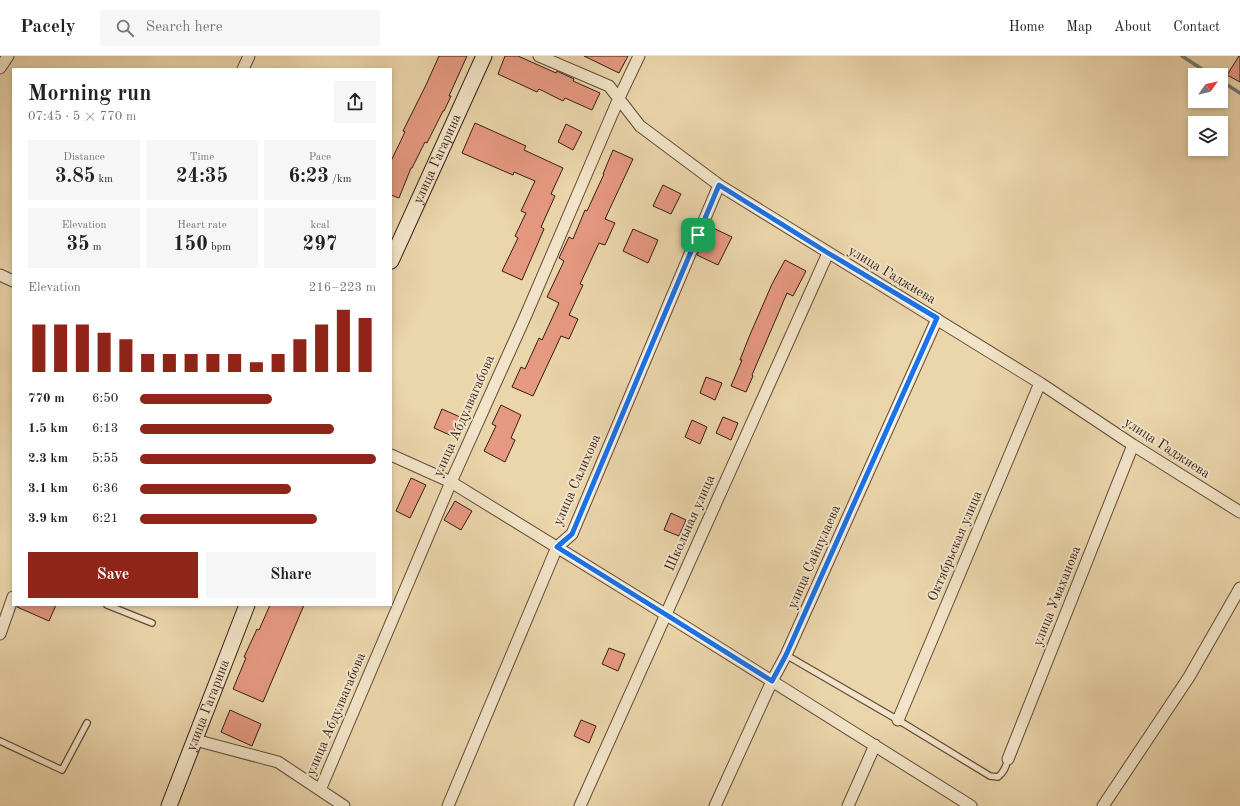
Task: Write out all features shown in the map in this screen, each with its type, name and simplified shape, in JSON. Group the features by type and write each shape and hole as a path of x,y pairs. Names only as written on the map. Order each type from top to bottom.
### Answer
{"street":[{"path":"0,68 8,56"},
{"path":"244,68 250,56"},
{"name":"улица Гагарина","path":"392,260 484,56"},
{"name":"улица Гаджиева","path":"539,56 609,86 640,126 719,185 828,253 937,318 1040,383 1133,445 1240,512"},
{"name":"улица Абдулвагабова","path":"320,790 451,482 526,315 619,98 639,56"},
{"name":"улица Салихова","path":"448,806 557,547 572,534 719,185"},
{"name":"Школьная улица","path":"580,806 828,253"},
{"path":"0,275 12,281"},
{"name":"улица Сайпулаева","path":"715,806 772,681 786,655 937,318"},
{"name":"Октябрьская улица","path":"898,720 1040,383"},
{"name":"улица Умаханова","path":"1008,759 1133,445"},
{"path":"392,455 451,482 875,745 970,806"},
{"path":"1103,806 1189,677 1240,588"},
{"path":"0,634 12,600"},
{"name":"улица Гагарина","path":"169,806 247,606"},
{"path":"194,740 278,762 344,806"},
{"path":"848,806 875,745"}],"lane":[{"path":"110,606 152,623"},
{"path":"786,655 898,720 990,776 998,777 1004,771 1008,759"},
{"path":"0,741 62,770 87,723"}],"building":[{"path":"439,56 467,56 444,111 427,143 425,142 411,168 399,198 392,195 392,159 405,132 403,131"},
{"path":"505,56 518,56 556,73 557,71 574,79 573,81 600,93 592,110 565,98 563,101 539,89 537,92 498,74"},
{"path":"584,56 628,56 619,73"},
{"path":"1240,56 1240,82 1228,76"},
{"path":"475,123 526,146 524,150 563,168 551,194 555,196 541,227 544,229 522,280 502,271 518,238 515,236 526,213 521,211 535,181 514,172 513,175 462,153"},
{"path":"566,124 582,132 573,150 558,142"},
{"path":"613,150 633,159 605,219 615,223 605,245 599,243 580,284 583,285 569,315 578,319 569,339 561,336 533,396 512,387 521,367 525,369 539,338 542,340 559,303 547,297 564,261 559,258 569,237 573,239 585,210 587,211"},
{"path":"663,185 681,194 671,214 653,206"},
{"path":"711,227 732,237 718,265 697,255"},
{"path":"633,229 658,240 648,263 623,251"},
{"path":"785,260 806,271 793,296 787,293 746,392 731,386 742,360 740,360 749,337 772,284"},
{"path":"706,377 722,383 715,400 700,393"},
{"path":"501,405 521,415 511,438 515,440 505,462 484,451 496,426 492,424"},
{"path":"442,409 460,417 452,436 434,428"},
{"path":"723,417 738,423 731,440 716,433"},
{"path":"692,420 707,427 700,444 685,437"},
{"path":"411,478 426,485 410,518 396,511"},
{"path":"455,501 472,511 461,530 444,520"},
{"path":"671,513 686,520 679,536 664,530"},
{"path":"18,606 56,606 49,621"},
{"path":"270,606 304,606 263,702 233,689 246,658 244,657 257,629 259,630"},
{"path":"609,648 625,654 618,671 602,664"},
{"path":"230,710 261,724 252,746 221,732"},
{"path":"581,720 596,726 589,743 574,736"}],"waterway":[{"path":"1182,56 1200,68"},
{"path":"1228,85 1240,93"}],"route":[{"path":"719,185 828,253 937,318 786,655 772,681 557,547 572,534 698,235 719,185"}]}
